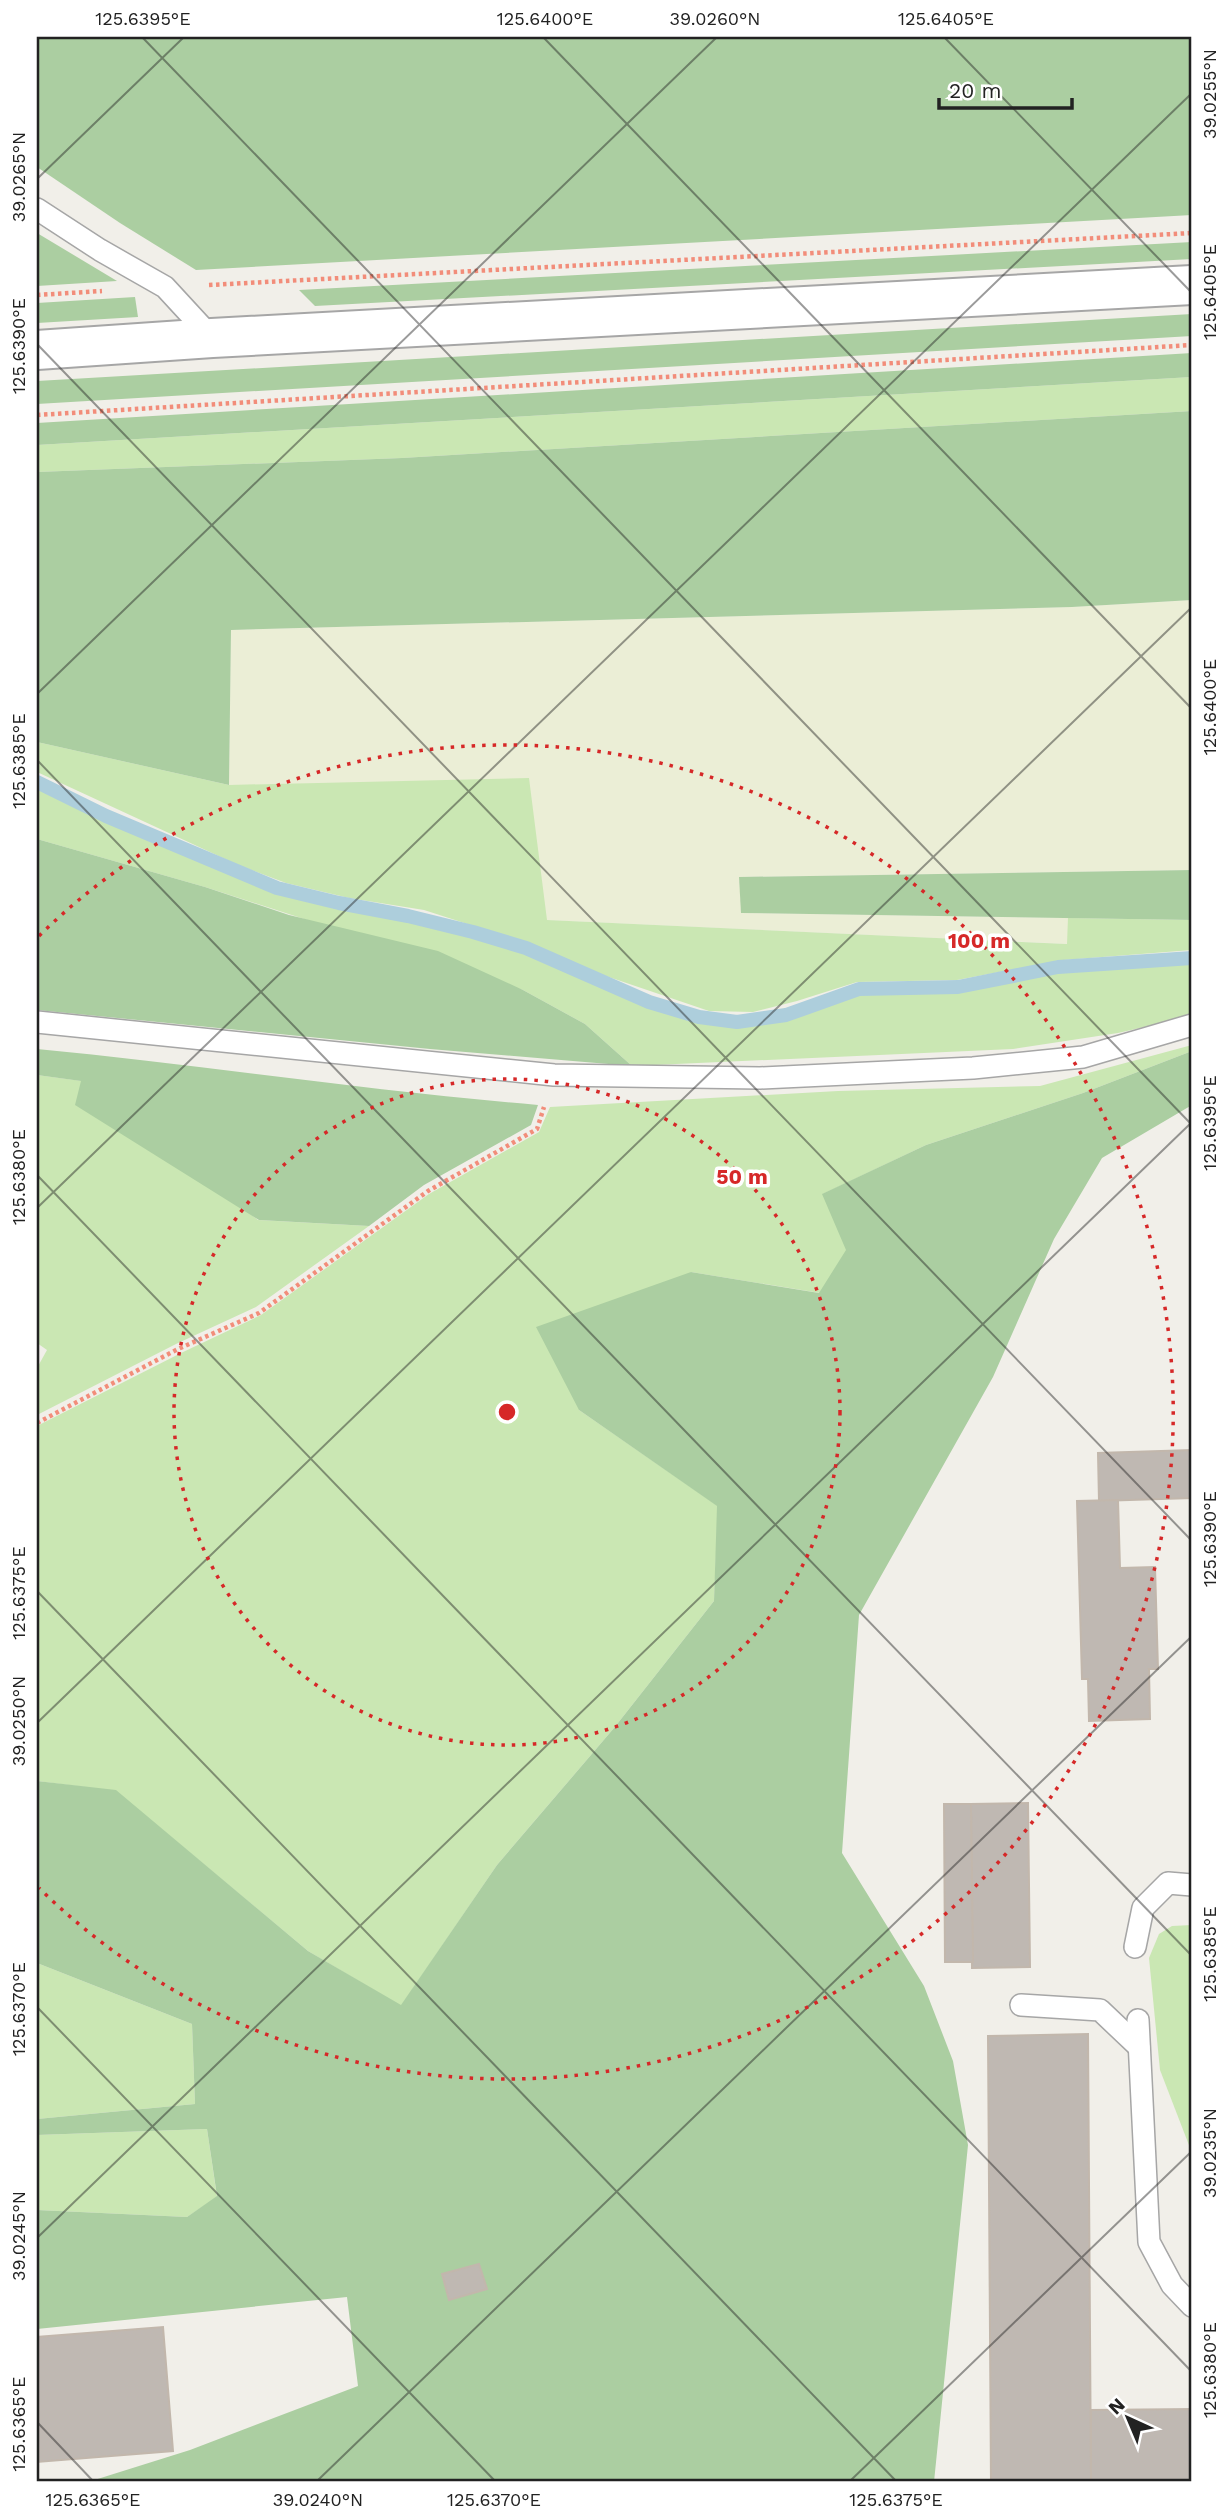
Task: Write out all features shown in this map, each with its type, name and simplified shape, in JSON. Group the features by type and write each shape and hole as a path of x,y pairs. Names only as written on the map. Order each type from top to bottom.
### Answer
{"street":[{"path":"37,350 212,338 1192,285"}],"lane":[{"path":"37,209 100,250 165,287 212,338"},
{"path":"37,1022 554,1075 760,1078 973,1068 1083,1056 1192,1025"},
{"path":"1135,1947 1143,1908 1168,1882 1192,1885"},
{"path":"1021,2005 1100,2010 1139,2047"},
{"path":"1138,2020 1149,2242 1172,2285 1192,2306"}],"path":[{"path":"37,295 1192,233"},
{"path":"37,415 1192,345"},
{"path":"37,1423 178,1349 259,1313 428,1191 537,1129 554,1075"}],"green space":[{"path":"37,37 1192,37 1192,215 196,270 37,167"},
{"path":"37,233 117,281 37,286"},
{"path":"1192,242 1192,259 315,306 299,290"},
{"path":"135,297 138,317 37,323 37,303"},
{"path":"1192,314 1192,336 37,404 37,381"},
{"path":"1192,353 1192,377 37,445 37,423"},
{"path":"1192,377 1192,411 402,458 37,472 37,445"},
{"path":"1192,411 1192,600 1072,607 231,630 229,785 37,742 37,472 402,458"},
{"path":"1192,600 1192,870 739,877 742,913 1068,918 1068,944 546,920 229,785 231,630 1072,607"},
{"path":"37,742 229,785 529,778 547,920 1067,944 1068,918 1192,920 1192,950 1064,960 957,980 857,982 753,1012 709,1011 597,973 532,945 424,910 349,898 286,883 238,865 37,772"},
{"path":"37,785 228,873 276,891 338,907 407,919 525,951 648,1006 698,1021 737,1025 787,1018 860,992 958,990 1058,970 1192,962 1192,1016 1118,1033 1013,1049 632,1066 585,1024 523,990 205,887 37,839"},
{"path":"37,839 205,887 289,915 438,951 523,990 585,1024 632,1066 37,1010"},
{"path":"1192,870 1192,920 741,913 739,877"},
{"path":"1192,1045 1192,1051 1083,1093 926,1145 823,1194 847,1250 820,1293 691,1272 579,1410 718,1506 714,1601 614,1728 497,1865 401,2006 308,1951 116,1791 37,1781 37,1426 261,1315 429,1194 539,1132 550,1107 838,1091 1040,1086"},
{"path":"37,1049 538,1105 531,1125 424,1185 369,1226 259,1220 75,1105 81,1081 37,1075"},
{"path":"1192,1051 1192,1105 1102,1158 1054,1239 993,1377 859,1615 842,1853 924,1986 953,2061 968,2145 934,2482 88,2482 190,2450 358,2386 347,2297 37,2329 37,2210 187,2217 217,2196 207,2129 37,2135 37,2119 195,2104 192,2024 37,1963 37,1781 116,1790 308,1951 401,2005 497,1865 614,1728 714,1601 717,1506 579,1410 536,1327 691,1272 819,1293 846,1250 822,1194 926,1145 1083,1093"},
{"path":"37,1075 82,1081 258,1220 369,1226 256,1307 176,1344 37,1415 37,1368 47,1350 37,1343"},
{"path":"1192,1925 1192,2153 1160,2070 1149,1958 1159,1934 1172,1926"},
{"path":"37,1963 192,2024 195,2104 37,2119"},
{"path":"207,2129 217,2197 187,2217 37,2210 37,2135"}],"building":[{"path":"1192,1450 1192,1498 1099,1501 1098,1453"},
{"path":"1118,1500 1120,1568 1155,1567 1158,1669 1149,1669 1150,1719 1089,1721 1088,1679 1082,1679 1077,1501"},
{"path":"1028,1803 1030,1967 972,1968 971,1804"},
{"path":"944,1804 971,1804 973,1962 945,1962"},
{"path":"1088,2034 1091,2482 991,2482 988,2036"},
{"path":"479,2264 487,2289 449,2300 442,2274"},
{"path":"163,2327 173,2451 37,2462 37,2337"},
{"path":"1192,2409 1192,2482 1091,2482 1091,2410"}],"waterway":[{"path":"37,782 106,816 277,888 408,916 526,948 649,1002 699,1017 737,1022 786,1015 859,989 958,987 1058,967 1192,958"}]}
